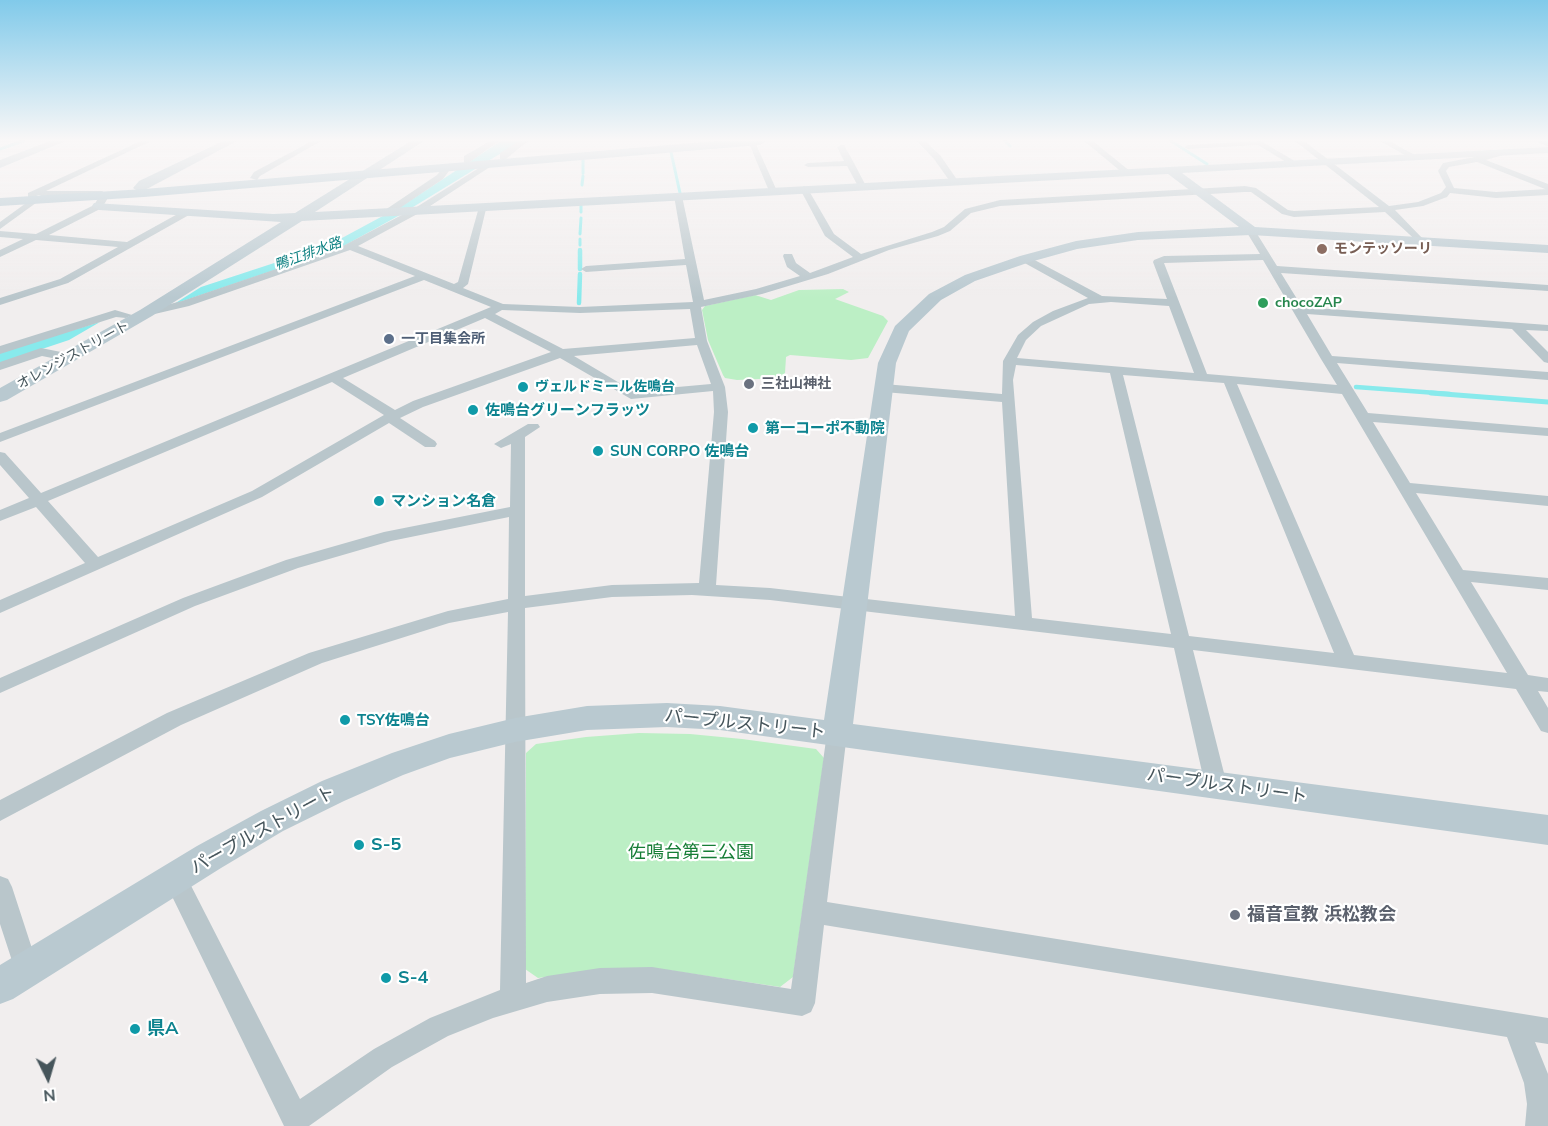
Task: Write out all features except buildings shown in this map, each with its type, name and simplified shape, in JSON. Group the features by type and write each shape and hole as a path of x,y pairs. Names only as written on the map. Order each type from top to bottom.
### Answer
{"main road":[{"path":"0,202 68,194"},
{"path":"0,196 37,196 102,201 169,194"}],"street":[{"path":"0,226 42,194"},
{"path":"37,196 90,194 102,201 186,213 284,217 725,194"},
{"name":"オレンジストリート","path":"0,385 108,326 325,194"},
{"name":"オレンジストリート","path":"0,396 146,313 332,194"},
{"path":"389,212 416,194"},
{"path":"146,313 185,304 351,247 441,194"},
{"path":"807,194 830,236 858,257"},
{"path":"351,247 501,307 580,310 697,305 758,292 824,272 858,257 935,234 947,229 968,211 1000,202 1169,194"},
{"path":"1202,194 1251,231 1548,725"},
{"path":"1258,194 1285,212 1294,214 1388,209 1429,201 1446,194"},
{"path":"1354,194 1372,210"},
{"path":"1365,194 1388,209 1421,242"},
{"path":"1483,194 1511,194"},
{"path":"678,196 691,262 701,341 719,387 721,412 707,589"},
{"path":"0,254 102,201"},
{"path":"454,288 463,284 484,207"},
{"path":"0,302 58,284 186,213"},
{"path":"176,878 295,1119 383,1058 429,1032 493,1005 547,989 600,981 652,980 802,1003 884,388 891,350 901,330 916,312 958,284 1026,259 1076,245 1122,238 1251,231 1421,242 1543,253"},
{"path":"0,234 130,245"},
{"path":"788,256 791,265 807,276"},
{"path":"1026,259 1099,299"},
{"path":"1202,378 1158,262 1164,259 1270,263 1548,288"},
{"path":"586,269 691,262"},
{"path":"0,438 425,276"},
{"path":"1024,623 1008,399 1009,361 1022,338 1037,324 1068,308 1099,299 1174,303"},
{"path":"0,516 501,307"},
{"path":"1298,310 1548,328"},
{"path":"0,350 115,313 126,315"},
{"path":"485,314 561,353 631,395 719,387"},
{"path":"1516,326 1548,359"},
{"path":"0,607 257,494 391,416 561,353 701,341"},
{"path":"0,366 41,352 57,355"},
{"path":"1328,359 1548,376"},
{"path":"1009,361 1346,390"},
{"path":"1116,371 1216,785"},
{"path":"333,377 430,444"},
{"path":"1229,380 1347,662"},
{"path":"884,388 1008,399"},
{"path":"1362,417 1548,432"},
{"path":"501,444 526,431 518,510 513,999"},
{"path":"0,456 96,565"},
{"path":"1405,487 1548,501"},
{"path":"0,686 134,625 282,568 390,536 518,510"},
{"path":"1458,575 1548,584"},
{"path":"0,811 174,719 316,658 405,629 516,603 612,591 707,589 771,594 1548,685"},
{"name":"パープルストリート","path":"0,986 272,821 353,782 421,755 515,730 587,718 667,715 720,718 1548,830"},
{"path":"0,887 27,970"},
{"path":"814,912 1548,1031"},
{"path":"1516,1026 1538,1083 1541,1104 1539,1126"}],"green space":[{"path":"843,289 849,292 835,299 883,316 888,321 868,358 851,360 790,355 786,357 785,373 780,378 737,380 725,378 708,340 702,310 705,306 755,295 771,300 799,290"},
{"name":"佐鳴台第三公園","path":"639,733 690,734 816,749 824,758 793,977 780,987 654,968 601,969 538,978 525,969 526,753 536,744"}],"water":[{"name":"鴨江排水路","path":"421,194 435,194 340,248 174,304 201,287 329,245"},
{"path":"100,322 69,340 0,363 0,352"}],"waterway":[{"path":"581,204 581,212"},
{"path":"580,234 581,218"},
{"path":"580,239 580,245"},
{"path":"580,250 580,269"},
{"path":"579,303 580,274"},
{"path":"1356,387 1450,394"},
{"path":"1431,393 1548,402"}],"place":[{"name":"モンテッソーリ","path":"1322,249"},
{"name":"chocoZAP","path":"1263,303"},
{"name":"一丁目集会所","path":"389,339"},
{"name":"三社山神社","path":"749,384"},
{"name":"ヴェルドミール佐鳴台","path":"523,387"},
{"name":"佐鳴台グリーンフラッツ","path":"473,410"},
{"name":"第一コーポ不動院","path":"753,428"},
{"name":"SUN CORPO 佐鳴台","path":"598,451"},
{"name":"マンション名倉","path":"379,501"},
{"name":"TSY佐鳴台","path":"345,720"},
{"name":"S-5","path":"359,845"},
{"name":"福音宣教 浜松教会","path":"1235,915"},
{"name":"S-4","path":"386,978"},
{"name":"県A","path":"135,1029"}]}
